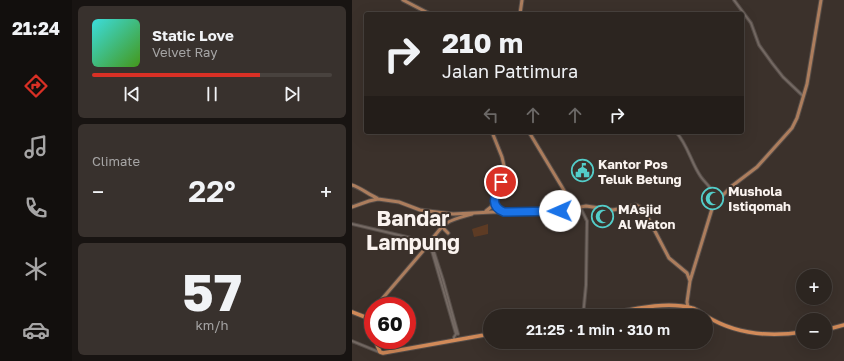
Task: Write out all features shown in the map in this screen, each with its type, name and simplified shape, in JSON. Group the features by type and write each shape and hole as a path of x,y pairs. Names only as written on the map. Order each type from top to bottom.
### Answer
{"highway":[{"path":"641,309 660,306 683,306 694,309"},
{"path":"352,312 364,317"},
{"path":"713,320 737,330 774,334 796,333"},
{"path":"832,327 844,324"},
{"path":"378,349 380,352 383,353 483,335"}],"main road":[{"path":"403,0 426,12"},
{"path":"520,12 522,0"},
{"path":"689,308 687,302 690,281 716,198 723,195 756,167 790,132 797,118 808,82 821,0"},
{"path":"486,212 491,207 495,199 505,167 493,134"},
{"path":"530,134 565,192 580,208"},
{"path":"352,185 362,189 378,199 399,202 420,210 453,214 560,211 586,206 614,210 634,205 639,206 646,214 670,259 687,273 690,281"},
{"path":"560,211 566,202 565,192"},
{"path":"352,207 378,199"},
{"path":"495,199 495,206 504,212"},
{"path":"491,207 494,208 492,212"},
{"path":"384,297 430,243 445,223 478,213"},
{"path":"445,223 444,229 448,233"},
{"path":"687,273 693,272"},
{"path":"683,306 687,302"}],"street":[{"path":"734,0 743,12"},
{"path":"744,14 751,23 759,45 772,64 803,96"},
{"path":"678,134 683,141 697,171 714,193 716,198"},
{"path":"580,208 587,221 586,285 584,309"},
{"path":"352,224 430,243 460,340"},
{"path":"454,341 454,336 457,334"},
{"path":"352,341 380,352"}],"shaded area":[{"path":"488,224 488,234 474,237 472,229"}],"place":[{"name":"Kantor Pos Teluk Betung","path":"583,171"},
{"name":"Mushola Istiqomah","path":"712,198"},
{"name":"MAsjid Al Waton","path":"603,216"}],"district":[{"name":"Bandar Lampung","path":"413,230"}],"route":[{"path":"501,182 495,199 495,206 504,212 560,211"}]}
